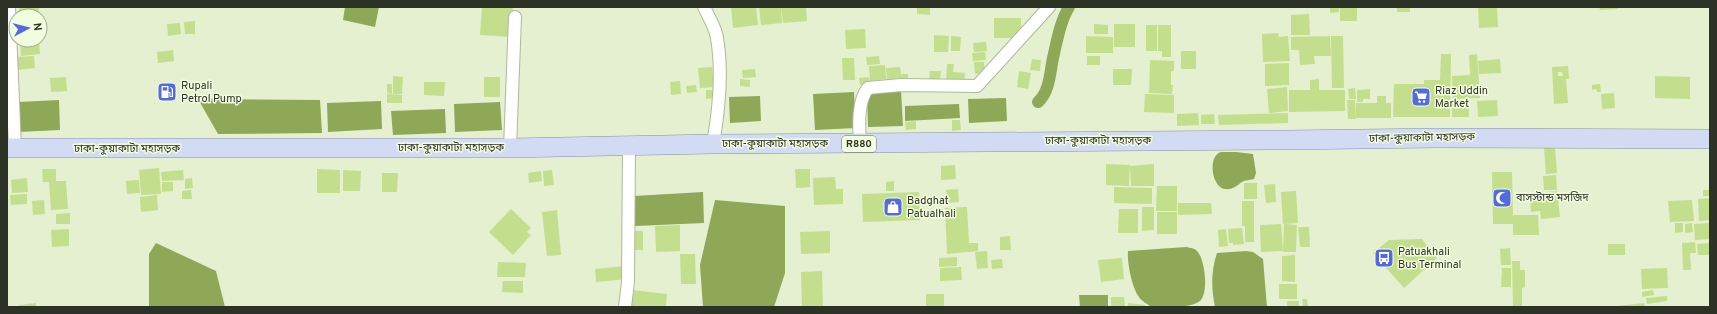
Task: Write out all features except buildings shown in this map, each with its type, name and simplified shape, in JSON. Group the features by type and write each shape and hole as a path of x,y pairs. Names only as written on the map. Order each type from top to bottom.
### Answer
{"main road":[{"name":"ঢাকা-কুয়াকাটা মহাসড়ক","path":"11,148 510,148 713,144 860,144 1436,138 1710,139"}],"street":[{"path":"9,7 11,148"},
{"path":"704,7 717,37 720,78 717,120 713,144"},
{"path":"860,144 858,121 864,96 868,88 901,85 977,86 1050,7"},
{"path":"510,148 515,17"},
{"path":"625,307 628,282 629,146"}],"shaded area":[{"path":"345,7 379,7 375,27 343,20"},
{"path":"901,90 903,126 868,127 867,92"},
{"path":"854,92 856,128 815,130 813,94"},
{"path":"760,96 761,121 730,123 729,97"},
{"path":"1006,98 1007,121 969,123 968,99"},
{"path":"198,99 320,100 322,133 218,134"},
{"path":"59,100 60,130 19,132 18,102"},
{"path":"381,101 382,129 328,132 327,103"},
{"path":"500,102 502,130 455,132 454,104"},
{"path":"959,104 960,118 905,121 905,106"},
{"path":"445,109 446,133 393,135 391,111"},
{"path":"1221,152 1253,154 1256,173 1254,179 1243,181 1230,189 1221,187 1214,178 1213,165 1214,159"},
{"path":"703,192 704,223 635,226 634,196"},
{"path":"715,200 785,206 785,273 774,307 703,307 700,265"},
{"path":"156,243 216,271 225,307 149,307 149,254"},
{"path":"1186,247 1196,250 1200,255 1205,276 1203,297 1196,304 1176,307 1151,307 1140,299 1136,293 1129,268 1128,251"},
{"path":"1253,252 1263,259 1267,307 1215,307 1212,280 1217,253"},
{"path":"1079,295 1108,295 1108,307 1080,307"}],"waterway":[{"path":"1038,102 1042,98 1047,87 1059,32 1069,7"}],"place":[{"name":"Rupali Petrol Pump","path":"167,92"},
{"name":"Riaz Uddin Market","path":"1421,97"},
{"name":"বাসস্টান্ড মসজিদ","path":"1502,198"},
{"name":"Badghat Patualhali","path":"893,207"},
{"name":"Patuakhali Bus Terminal","path":"1384,258"}]}
